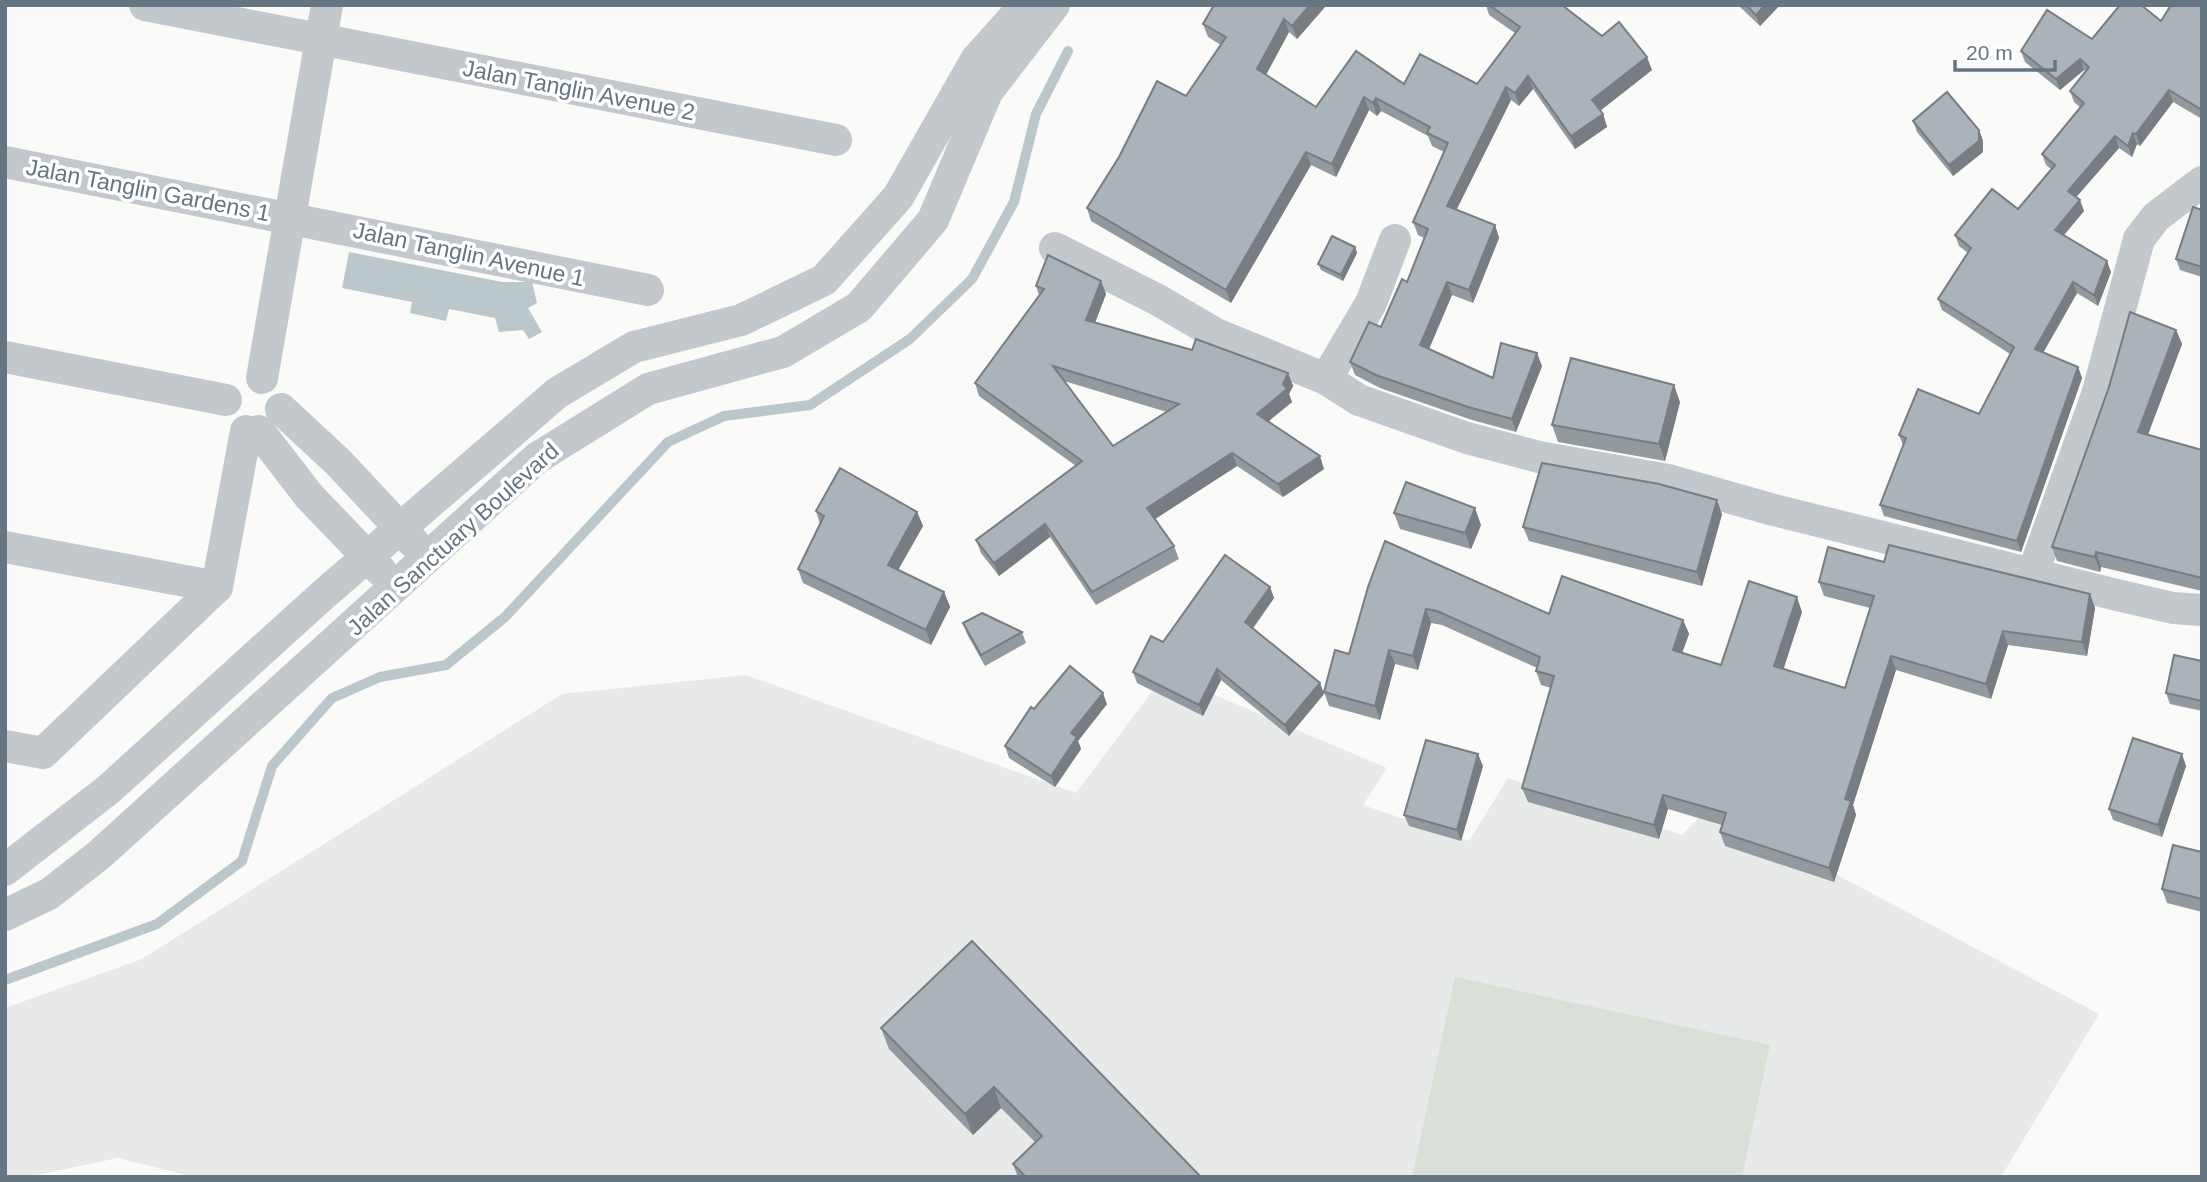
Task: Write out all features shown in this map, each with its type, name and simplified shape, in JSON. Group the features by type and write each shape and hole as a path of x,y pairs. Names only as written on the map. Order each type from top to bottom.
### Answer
{"street":[{"name":"Jalan Tanglin Avenue 2","path":"145,5 836,140"},
{"path":"262,378 327,5"},
{"name":"Jalan Sanctuary Boulevard","path":"5,870 109,789 368,556 557,393 634,347 741,320 824,280 898,197 976,60 1025,5"},
{"name":"Jalan Sanctuary Boulevard","path":"5,915 49,894 73,877 429,559 537,458 613,408 648,389 783,352 859,307 933,220 987,92 1054,5"},
{"name":"Jalan Tanglin Gardens 1","path":"5,162 290,217"},
{"path":"2034,573 2097,395 2136,246 2156,217 2202,182"},
{"name":"Jalan Tanglin Avenue 1","path":"290,217 648,290"},
{"path":"1326,379 1371,303 1395,240"},
{"path":"1055,248 1148,295 1216,334 1326,379 1359,400 1467,438 1539,457 1668,480 1769,509 2173,608 2202,610"},
{"path":"5,357 226,400"},
{"path":"253,431 275,423 281,409 279,391 262,378 240,380 232,386 226,400 228,417 253,431 309,496 396,587"},
{"path":"281,409 429,559"},
{"path":"5,746 43,753 217,587 253,431"},
{"path":"5,547 217,587"}],"shaded area":[{"path":"349,252 502,282 532,282 537,303 528,308 542,332 529,339 523,330 499,332 495,318 449,309 446,321 410,313 412,302 342,288"},
{"path":"1165,674 1387,768 1363,805 1469,841 1508,778 1682,835 1709,807 2099,1014 2001,1177 194,1177 118,1158 27,1177 5,1177 5,1008 142,959 562,694 746,675 1076,793"},
{"path":"1455,977 1770,1045 1742,1177 1412,1177"}],"building":[{"path":"1214,5 1310,5 1292,26 1284,19 1257,69 1316,107 1356,51 1404,84 1420,54 1477,84 1520,27 1489,5 1562,5 1602,36 1619,22 1647,57 1592,100 1603,114 1571,136 1528,76 1515,93 1506,87 1447,206 1495,225 1469,290 1447,282 1420,345 1493,378 1501,343 1537,353 1512,419 1468,407 1376,375 1350,362 1369,322 1381,327 1402,279 1407,282 1428,229 1413,222 1448,143 1427,133 1430,127 1376,98 1373,103 1364,97 1332,164 1306,152 1226,290 1087,208 1119,157 1157,81 1186,96 1226,37 1203,24"},
{"path":"1746,5 1765,5 1756,15"},
{"path":"2120,5 2141,5 2161,21 2171,5 2202,5 2202,110 2169,90 2136,134 2133,133 2128,146 2115,136 2068,191 2080,200 2055,230 2107,261 2094,295 2073,282 2035,349 2078,367 2017,541 1880,505 1906,438 1899,435 1918,389 1979,414 2014,347 1938,299 1971,248 1955,235 1992,189 2018,209 2055,165 2042,154 2084,103 2070,91 2089,67 2080,59 2056,79 2021,51 2047,10 2092,39"},
{"path":"1947,92 1979,130 1979,141 1949,165 1913,121"},
{"path":"2193,207 2202,210 2202,267 2176,259"},
{"path":"1332,236 1355,247 1341,275 1318,264"},
{"path":"1048,255 1101,281 1086,320 1192,350 1196,339 1288,373 1283,384 1287,389 1257,414 1320,456 1278,484 1232,453 1147,508 1174,546 1092,592 1045,524 994,563 976,540 1082,461 975,383 1044,289 1036,286","holes":["1053,366 1179,404 1113,446"]},
{"path":"2130,312 2176,330 2138,432 2202,450 2202,578 2096,552 2095,557 2052,547 2109,387"},
{"path":"1571,358 1674,385 1659,444 1552,425"},
{"path":"1542,463 1659,484 1717,500 1697,572 1523,527"},
{"path":"840,468 917,512 888,565 944,592 926,630 798,569 824,516 816,511"},
{"path":"1406,482 1475,508 1465,533 1394,513"},
{"path":"1385,541 1549,614 1562,576 1683,620 1673,650 1721,665 1749,581 1797,597 1774,666 1845,688 1874,596 1819,582 1828,547 1884,562 1889,545 2090,594 2082,642 2003,631 1986,684 1891,656 1845,799 1851,801 1829,868 1720,832 1726,813 1663,795 1654,825 1522,788 1554,676 1536,671 1540,657 1437,611 1426,609 1413,656 1389,650 1375,706 1324,692 1335,650 1349,654 1368,587"},
{"path":"1225,555 1270,587 1245,622 1320,683 1285,725 1217,669 1199,705 1133,672 1151,636 1163,642"},
{"path":"982,613 1022,632 981,655 963,623"},
{"path":"2174,655 2202,661 2202,701 2166,693"},
{"path":"1070,666 1103,693 1071,733 1077,737 1051,776 1005,746 1031,707 1034,709"},
{"path":"2133,738 2182,754 2158,825 2109,809"},
{"path":"1426,740 1478,754 1457,830 1404,815"},
{"path":"2173,845 2202,852 2202,899 2162,889"},
{"path":"972,941 1201,1177 1026,1177 1013,1164 1042,1136 994,1087 965,1114 881,1028"}],"waterway":[{"path":"5,980 157,924 242,861 272,766 332,698 380,677 446,665 505,617 668,442 724,416 810,405 910,339 972,279 1014,202 1036,114 1068,51"}]}
